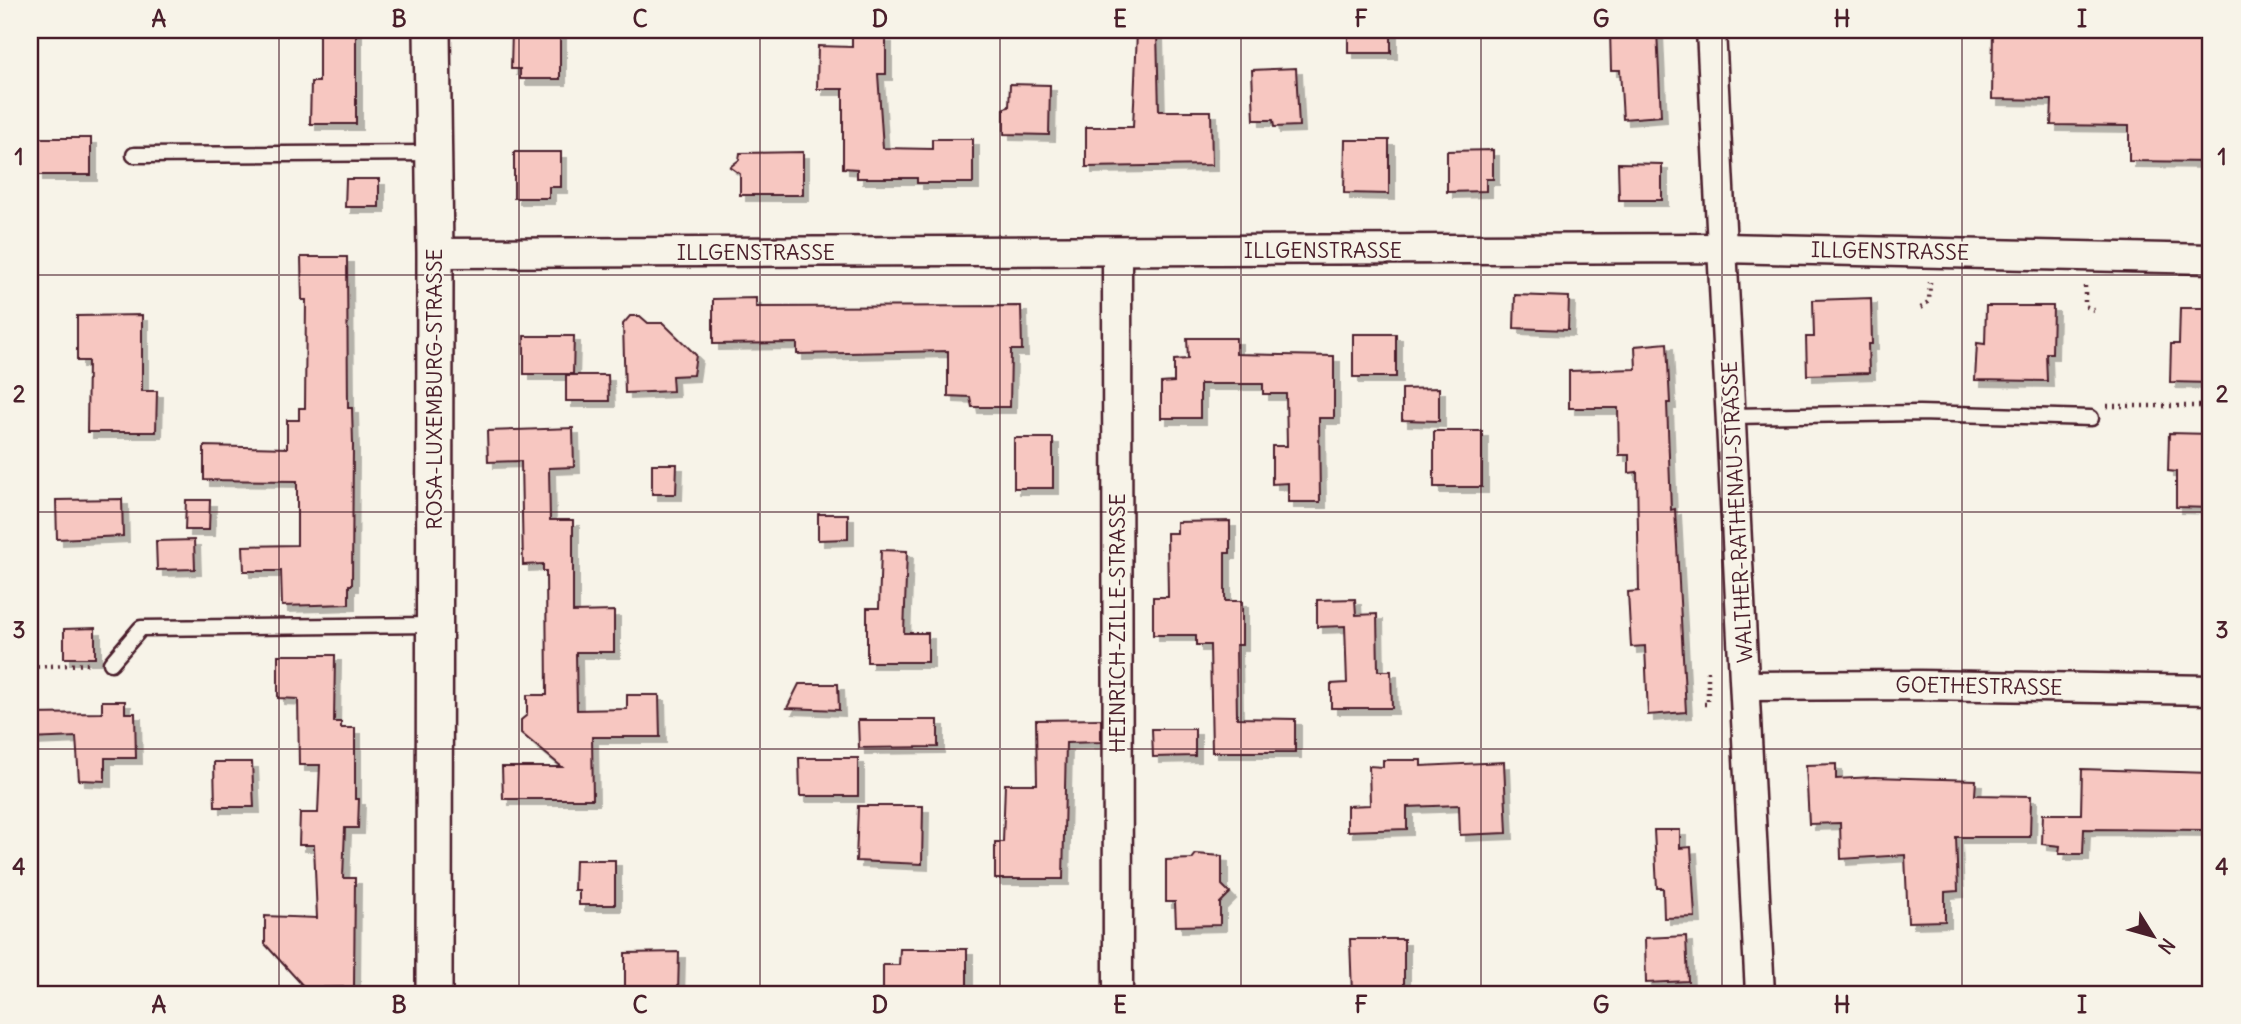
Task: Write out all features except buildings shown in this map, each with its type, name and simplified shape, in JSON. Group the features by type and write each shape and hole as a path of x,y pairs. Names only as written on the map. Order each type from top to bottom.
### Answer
{"street":[{"name":"ROSA-LUXEMBURG-STRASSE","path":"432,30 435,253 434,994"},
{"name":"WALTHER-RATHENAU-STRASSE","path":"1711,30 1760,994"},
{"name":"ILLGENSTRASSE","path":"435,253 1723,248 2211,259"},
{"name":"HEINRICH-ZILLE-STRASSE","path":"1117,251 1118,994"},
{"name":"GOETHESTRASSE","path":"1746,686 1920,684 2211,690"}],"lane":[{"path":"134,155 433,153"},
{"path":"1732,416 1919,413 2091,418"},
{"path":"111,663 141,628 433,625"}],"path":[{"path":"1920,308 1929,301 1930,274"},
{"path":"2085,278 2085,306 2094,310"},
{"path":"2104,405 2211,405"},
{"path":"30,667 111,663"},
{"path":"1704,704 1708,704 1708,670"}]}
